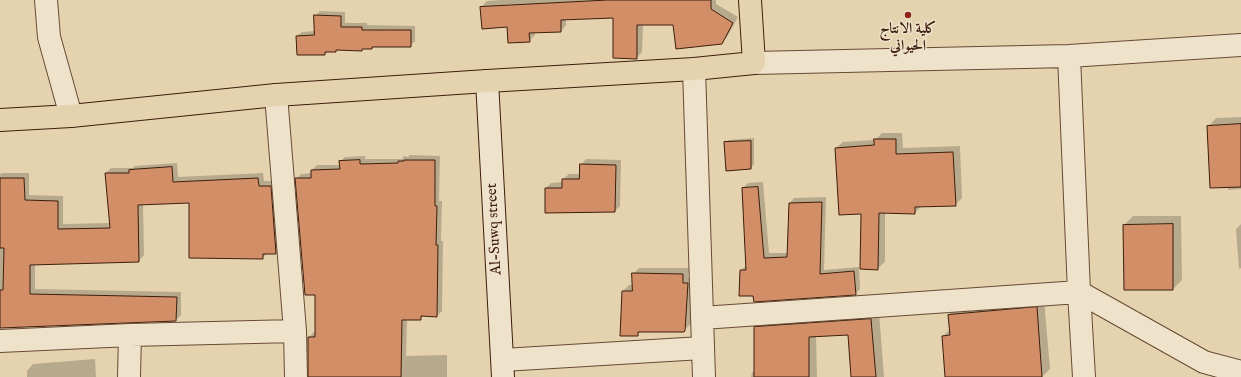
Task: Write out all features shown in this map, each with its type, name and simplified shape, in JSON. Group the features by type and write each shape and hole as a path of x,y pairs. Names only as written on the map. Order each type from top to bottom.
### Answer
{"main road":[{"path":"0,120 71,116 276,95 694,69 754,63 750,0"}],"street":[{"path":"46,0 49,37 71,116"},
{"path":"754,63 1070,56 1241,45"},
{"path":"1070,56 1079,292 1084,377"},
{"path":"694,69 704,377"},
{"name":"Al-Suwq street","path":"487,81 503,368"},
{"path":"276,95 295,331 296,377"},
{"path":"702,318 1079,292 1204,362 1241,372"},
{"path":"0,341 130,334 295,331"},
{"path":"129,377 130,334"},
{"path":"503,368 702,348"}],"building":[{"path":"608,0 711,0 711,9 733,23 722,44 676,49 673,25 637,25 637,59 613,58 613,18 561,20 561,32 529,33 530,42 508,43 507,27 482,29 480,7"},
{"path":"314,15 341,16 341,27 362,27 362,30 411,30 411,47 372,47 372,49 362,49 362,51 336,50 336,52 325,52 325,55 297,55 296,36 314,35"},
{"path":"1241,124 1241,187 1210,188 1207,126"},
{"path":"874,139 896,139 896,154 953,152 956,206 915,207 915,214 879,213 878,270 860,269 861,214 839,215 835,148 874,145"},
{"path":"751,141 751,169 726,171 724,142"},
{"path":"360,160 360,164 398,163 398,161 404,160 435,160 435,206 437,206 436,245 438,245 437,317 421,316 421,320 402,320 401,377 308,377 308,337 315,337 315,295 305,295 295,178 311,178 311,170 340,169 339,161"},
{"path":"580,164 616,165 615,212 545,213 545,188 562,188 562,179 579,179"},
{"path":"172,167 173,182 258,178 259,186 271,186 276,254 263,254 263,259 189,258 189,203 138,205 139,262 30,265 30,294 177,297 176,321 0,328 0,290 3,290 4,248 0,248 0,178 24,178 25,200 58,201 58,229 110,228 105,173 129,173 129,170"},
{"path":"758,187 764,258 787,257 789,203 822,202 820,274 854,271 856,295 754,302 753,296 739,296 740,270 746,270 742,188"},
{"path":"1173,224 1173,290 1124,290 1123,225"},
{"path":"632,273 683,274 683,283 688,283 684,332 638,332 638,336 620,336 622,291 632,291"},
{"path":"1037,307 1042,377 945,377 942,336 950,335 948,315"},
{"path":"871,319 876,377 851,377 848,335 809,337 809,377 754,377 754,327"}],"place":[{"name":"كلية الانتاج الحيواني","path":"908,15"}]}
